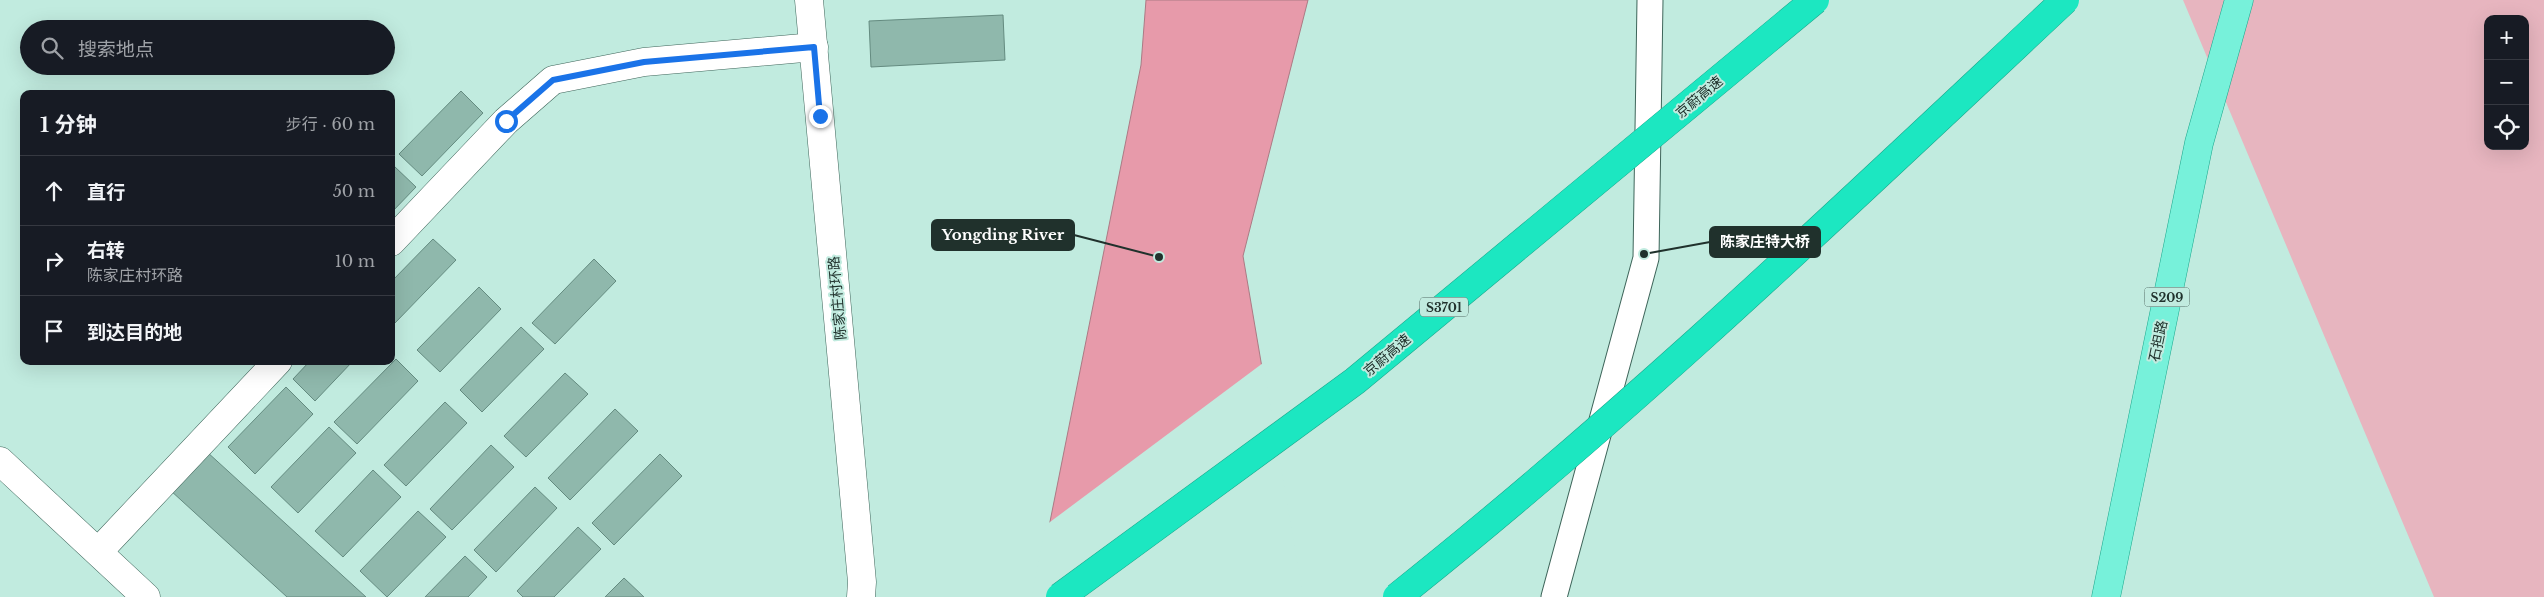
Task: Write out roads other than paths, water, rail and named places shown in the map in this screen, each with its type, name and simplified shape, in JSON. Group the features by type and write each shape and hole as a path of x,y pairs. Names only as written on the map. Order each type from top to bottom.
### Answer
{"highway":[{"name":"京蔚高速","path":"1060,597 1355,381 1816,0"},
{"path":"1397,597 1488,525 1775,272 2065,0"}],"main road":[{"name":"石担路","path":"2106,597 2199,143 2239,0"}],"street":[{"name":"陈家庄村环路","path":"809,0 862,582 861,597"},
{"path":"395,238 506,121 553,80 644,62 814,47"},
{"path":"98,552 274,365"},
{"path":"0,461 146,597"}],"lane":[{"path":"1554,597 1646,258 1650,0"}],"place":[{"name":"陈家庄特大桥","path":"1644,254"},
{"name":"Yongding River","path":"1159,257"}]}
